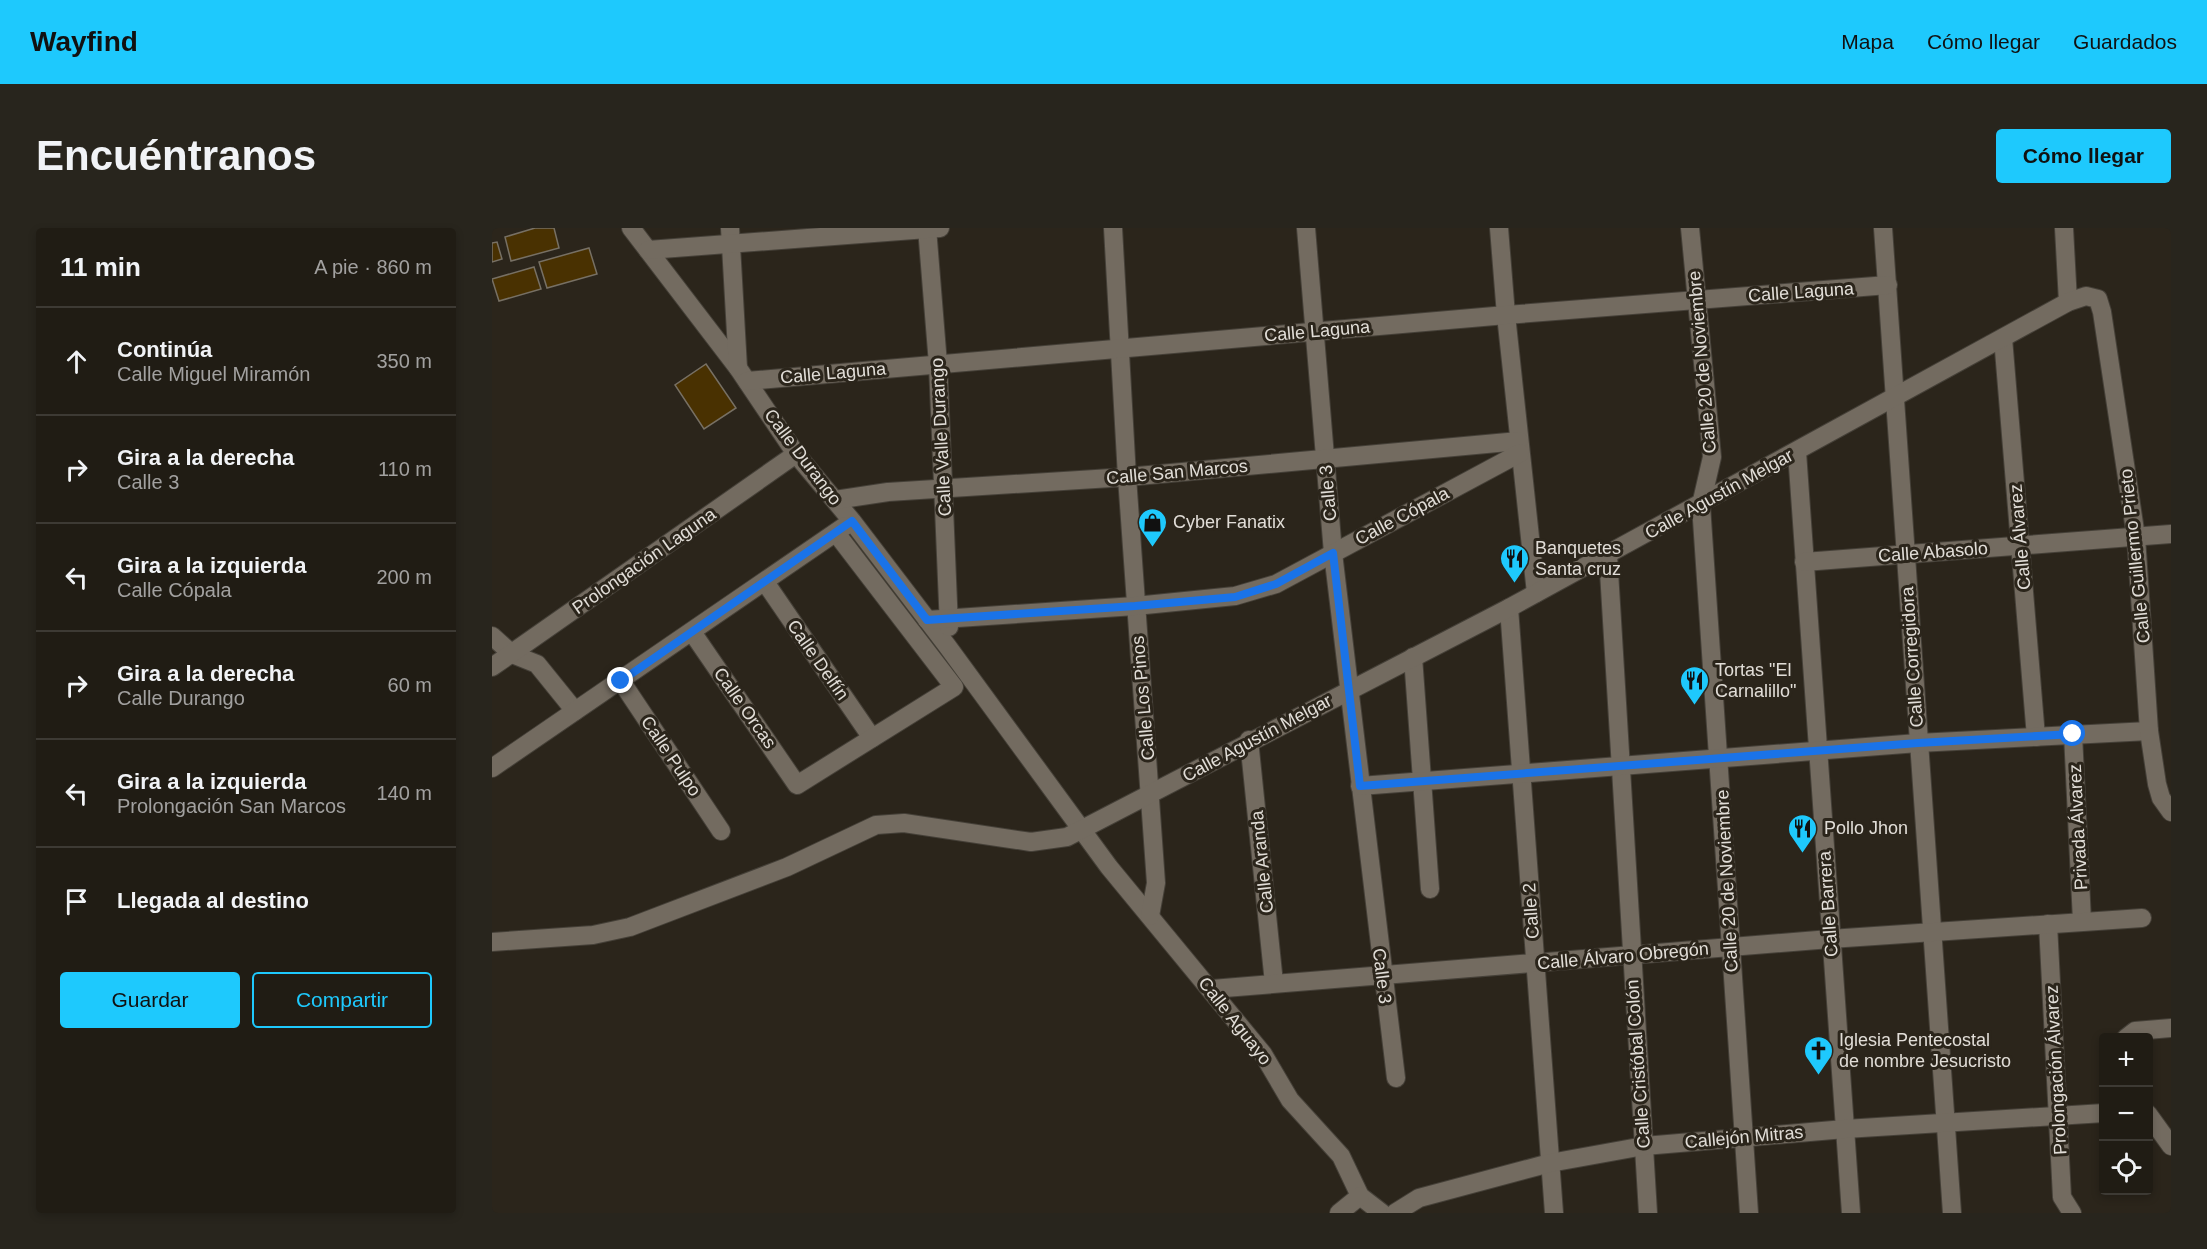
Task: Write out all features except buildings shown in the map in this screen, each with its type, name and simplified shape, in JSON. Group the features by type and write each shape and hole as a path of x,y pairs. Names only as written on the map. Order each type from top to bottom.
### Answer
{"street":[{"name":"Calle Durango","path":"632,228 742,375 796,453 852,521 1084,830"},
{"path":"648,250 731,236 931,228"},
{"name":"Calle Valle Durango","path":"931,228 949,618 948,647"},
{"name":"Calle Los Pinos","path":"1113,228 1135,606 1151,795 1156,888 1150,916"},
{"name":"Calle 3","path":"1306,228 1333,553 1396,1078"},
{"path":"1499,228 1506,315 1536,593"},
{"name":"Calle 20 de Noviembre","path":"1690,228 1712,457 1701,505 1749,1213"},
{"name":"Calle Corregidora","path":"1883,228 1930,931 1952,1213"},
{"path":"2064,228 2067,302"},
{"path":"731,236 742,375"},
{"name":"Calle Laguna","path":"742,375 938,364 1888,285"},
{"name":"Calle Agustín Melgar","path":"492,942 593,935 630,927 787,867 876,825 904,823 1031,842 1050,841 1084,830 1250,740 1608,555 2067,302 2086,296 2098,299"},
{"name":"Calle Guillermo Prieto","path":"2098,299 2103,312 2136,537 2149,731 2157,784 2161,798 2171,812"},
{"name":"Calle Álvarez","path":"2003,338 2036,737"},
{"name":"Calle San Marcos","path":"835,500 888,492 1127,477 1325,459 1520,447"},
{"name":"Calle Cópala","path":"927,620 1135,606 1251,593 1276,584 1520,447"},
{"name":"Calle Barrera","path":"1797,452 1851,1213"},
{"name":"Prolongación Laguna","path":"492,667 796,453"},
{"path":"492,768 852,521"},
{"path":"836,533 954,687 872,738"},
{"name":"Calle Abasolo","path":"1804,562 2171,534"},
{"name":"Calle Cristóbal Colón","path":"1608,555 1630,955 1648,1213"},
{"name":"Calle Delfín","path":"765,582 872,738"},
{"name":"Calle 2","path":"1509,608 1554,1213"},
{"name":"Calle Orcas","path":"692,632 797,785 872,738"},
{"path":"492,636 512,654 537,664 575,711"},
{"path":"1413,657 1430,889"},
{"name":"Calle Pulpo","path":"621,681 721,831"},
{"path":"1360,786 1918,743 2149,731"},
{"name":"Privada Álvarez","path":"2073,734 2082,921"},
{"name":"Calle Aranda","path":"1250,740 1274,983"},
{"name":"Calle Aguayo","path":"1084,830 1109,867 1212,989 1268,1060 1287,1095 1341,1156 1360,1196 1383,1213"},
{"name":"Calle Álvaro Obregón","path":"1212,989 1930,931 2142,918"},
{"name":"Prolongación Álvarez","path":"2048,924 2062,1197 2072,1213"},
{"path":"2132,1033 2171,1028"},
{"name":"Callejón Mitras","path":"1395,1213 1411,1201 1550,1163 1644,1146 1744,1136 2099,1113"},
{"path":"2153,1120 2169,1140"},
{"path":"1339,1213 1360,1196"}],"place":[{"name":"Cyber Fanatix","path":"1152,548"},
{"name":"Banquetes Santa cruz","path":"1514,584"},
{"name":"Tortas \"El Carnalillo\"","path":"1694,706"},
{"name":"Pollo Jhon","path":"1803,854"},
{"name":"Iglesia Pentecostal de nombre Jesucristo","path":"1818,1076"}],"route":[{"path":"621,681 852,521 927,620 1235,597 1263,590 1333,553 1360,786 1918,743 2073,734"}]}
